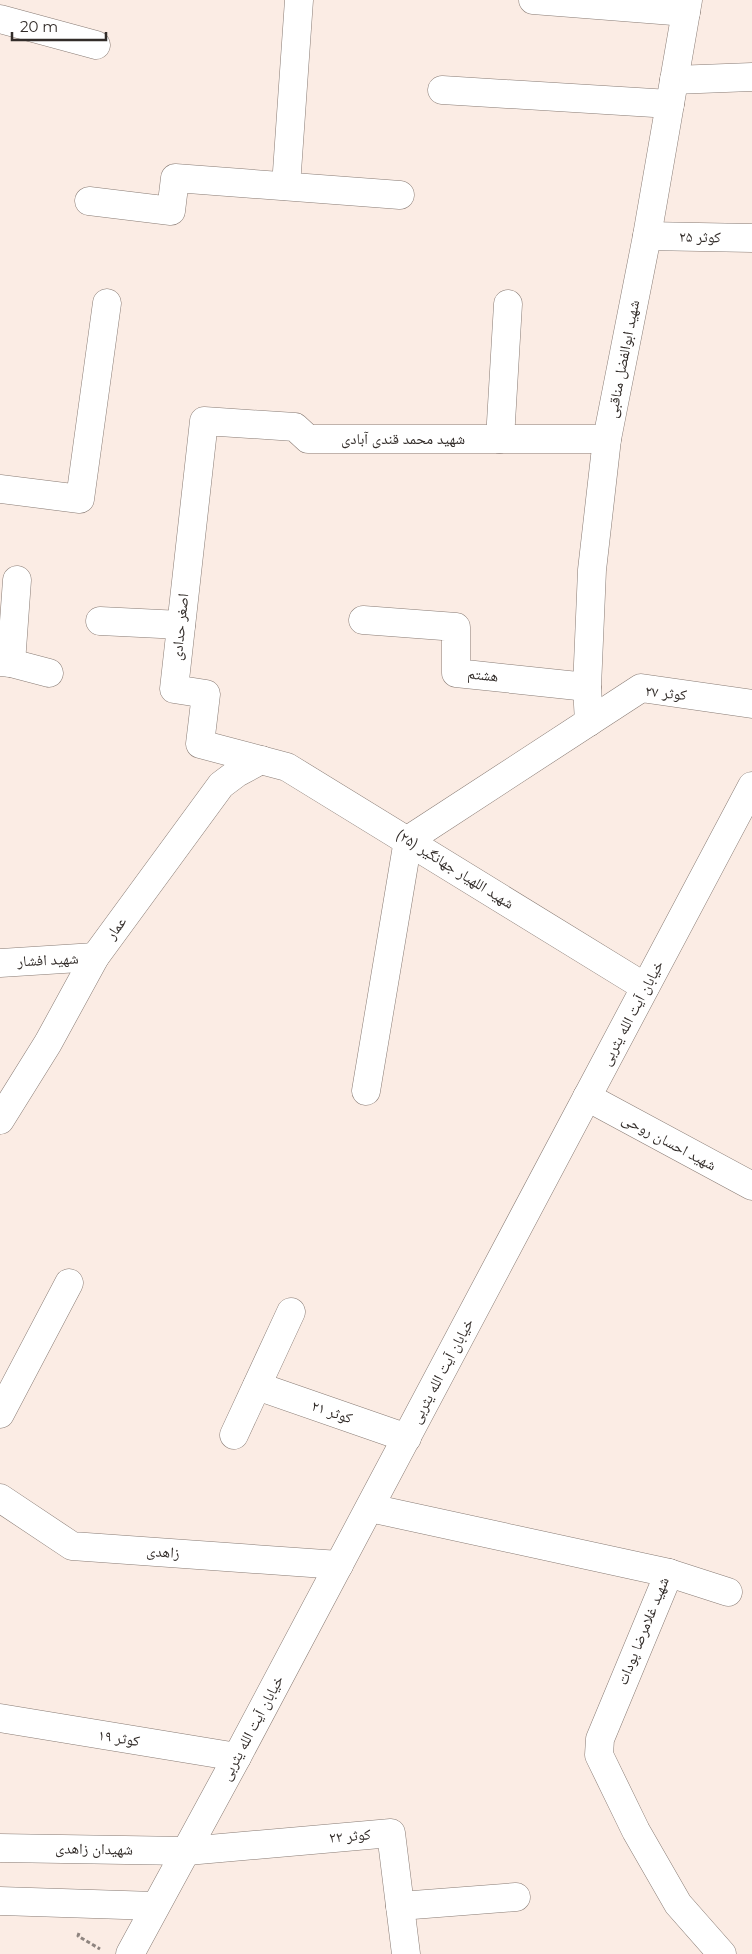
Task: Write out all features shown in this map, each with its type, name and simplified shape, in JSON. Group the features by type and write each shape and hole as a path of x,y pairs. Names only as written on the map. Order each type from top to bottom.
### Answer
{"street":[{"path":"286,186 299,0"},
{"path":"533,0 687,6"},
{"name":"شهید ابوالفضل مناقبی","path":"589,722 587,687 594,537 606,439 647,236 687,6"},
{"path":"0,19 96,45"},
{"path":"442,90 672,92 752,77"},
{"path":"89,201 170,211 175,178 400,195"},
{"name":"کوثر ۲۵","path":"647,236 752,238"},
{"path":"0,488 80,499 107,304"},
{"path":"500,439 508,304"},
{"name":"شهید محمد قندی آبادی","path":"204,421 295,427 308,439 606,439"},
{"name":"اصغر حدادی","path":"204,421 174,689 206,694 200,744 261,760"},
{"path":"17,580 6,662 49,673"},
{"name":"هشتم","path":"363,620 456,627 456,673 587,687"},
{"path":"100,622 181,625"},
{"name":"کوثر ۲۷","path":"408,840 642,688 752,704"},
{"name":"شهید اللهیار جهانگیر (۲۵)","path":"261,760 287,767 646,987"},
{"name":"عمار","path":"0,1120 48,1043 95,957 221,785 237,772 261,760"},
{"name":"خیابان آیت الله یثربی","path":"130,1954 370,1508 587,1097 748,801"},
{"path":"366,1091 408,840"},
{"name":"شهید افشار","path":"0,962 95,957"},
{"name":"شهید احسان روحی","path":"587,1097 752,1186"},
{"path":"0,1414 69,1283"},
{"path":"234,1435 291,1312"},
{"name":"کوثر ۲۱","path":"257,1386 407,1438"},
{"name":"زاهدی","path":"0,1498 72,1546 339,1565"},
{"name":"شهید غلامرضا پودات","path":"370,1508 669,1573 600,1739 599,1754 636,1831 678,1904 722,1954"},
{"path":"669,1573 728,1592"},
{"name":"کوثر ۱۹","path":"0,1718 237,1757"},
{"name":"کوثر ۲۲","path":"187,1851 391,1833 406,1954"},
{"name":"شهیدان زاهدی","path":"0,1848 187,1851"},
{"path":"400,1906 516,1897"},
{"path":"0,1901 155,1906"}]}
